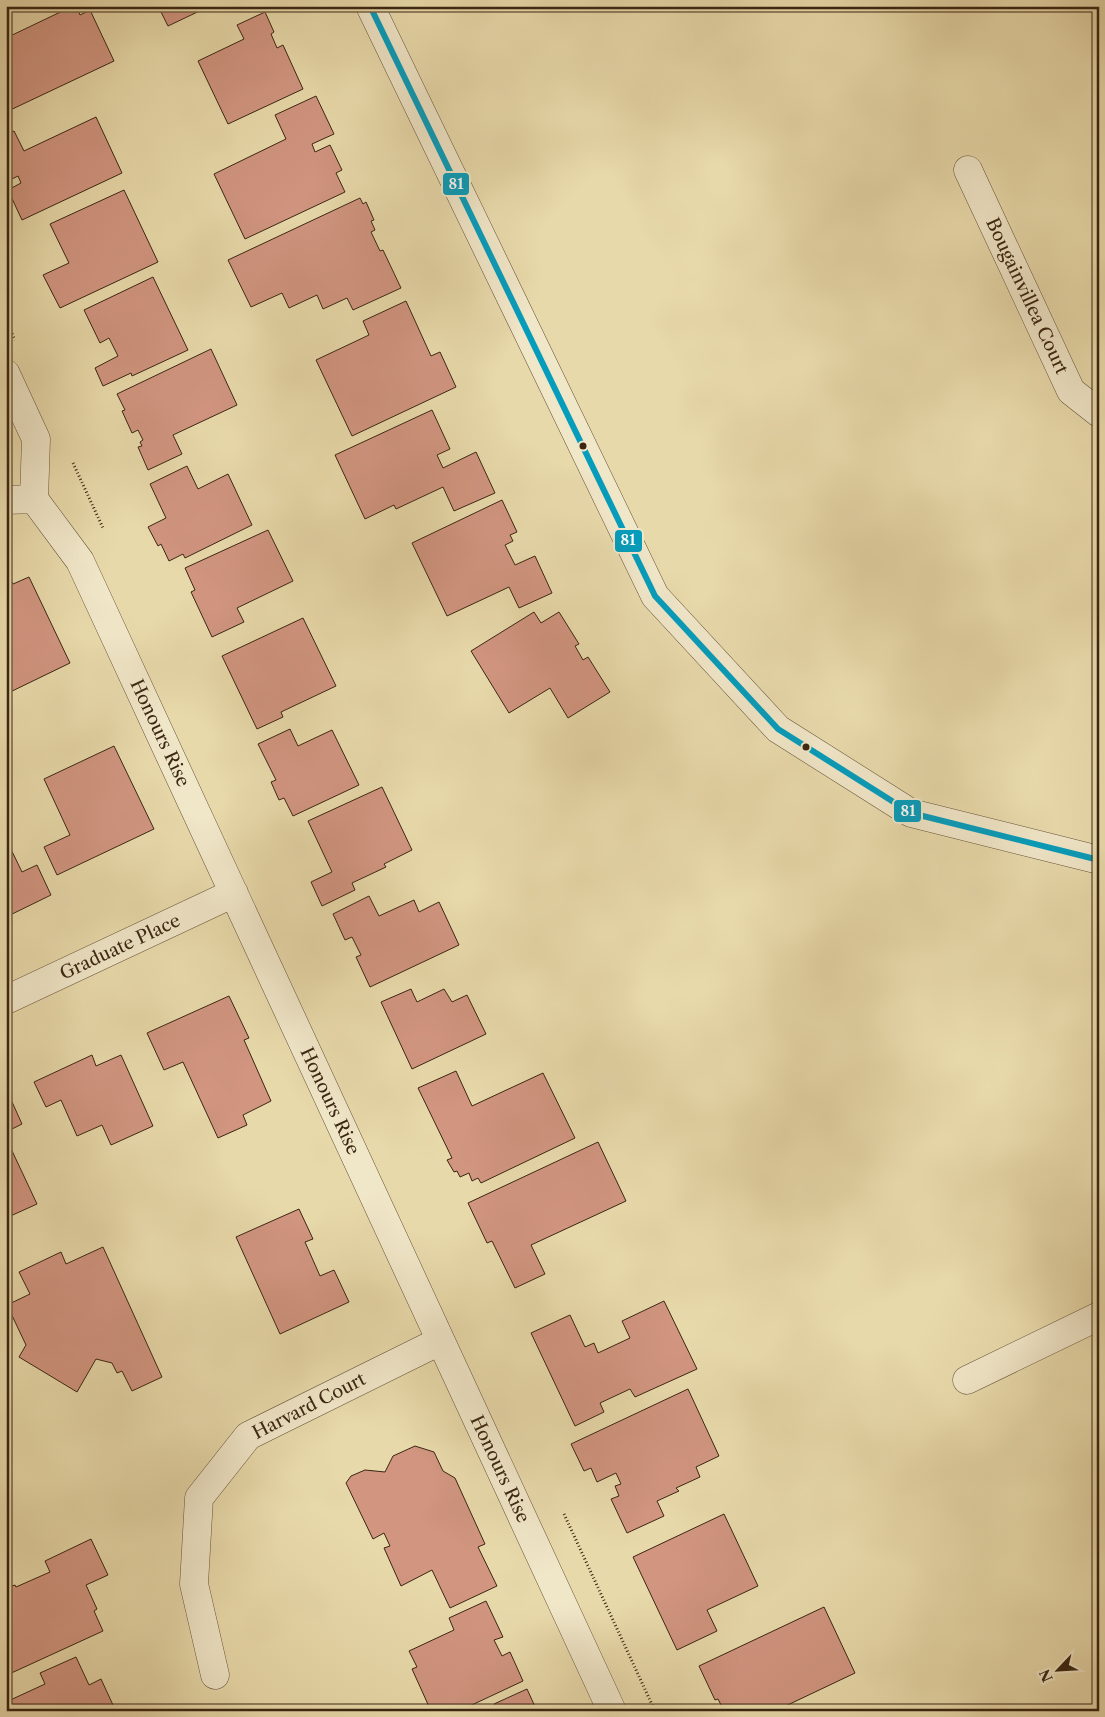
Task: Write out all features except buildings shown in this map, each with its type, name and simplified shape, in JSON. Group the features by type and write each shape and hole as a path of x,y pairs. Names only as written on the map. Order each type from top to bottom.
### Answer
{"street":[{"path":"370,6 654,596 778,730 912,813 1099,860"},
{"name":"Bougainvillea Court","path":"968,170 1071,391 1099,413"},
{"path":"6,374 36,439 34,499 6,500"},
{"name":"Honours Rise","path":"34,499 80,561 612,1711"},
{"name":"Graduate Place","path":"6,1000 234,893"},
{"path":"967,1380 1099,1316"},
{"name":"Harvard Court","path":"215,1676 194,1584 199,1498 248,1436 440,1340"}],"transit line":[{"name":"81","path":"370,6 655,596 778,729 911,813 1099,860"}]}
